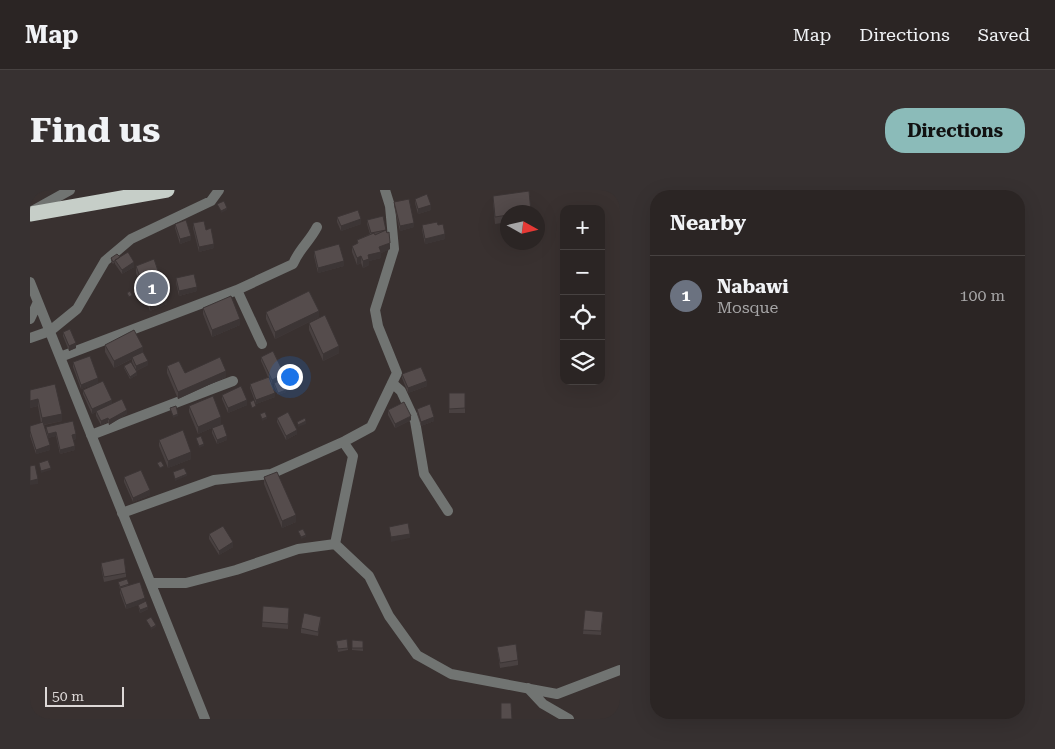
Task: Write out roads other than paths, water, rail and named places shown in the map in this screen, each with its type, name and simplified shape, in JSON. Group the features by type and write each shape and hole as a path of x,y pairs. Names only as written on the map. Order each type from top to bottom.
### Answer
{"highway":[{"path":"31,210 168,190"}],"street":[{"path":"31,210 70,190"},
{"path":"30,338 50,331 77,309 105,261 131,239 211,201 220,190"},
{"path":"122,513 214,480 271,474 345,441 371,426 397,373 378,326 376,310 394,249 390,206 385,190"},
{"path":"60,357 237,290 293,264 299,249 312,238 317,227"},
{"path":"30,282 205,719"},
{"path":"237,290 262,344"},
{"path":"30,319 38,302"},
{"path":"91,435 233,381"},
{"path":"392,383 401,391 415,422 424,474 448,511"},
{"path":"335,544 353,456 344,443 345,441"},
{"path":"151,583 186,583 236,570 298,549 335,544"},
{"path":"335,544 369,576 389,616 417,655 450,674 557,694 620,670"},
{"path":"528,688 543,704 569,719"}],"place":[{"name":"Nabawi","path":"152,288"}]}
